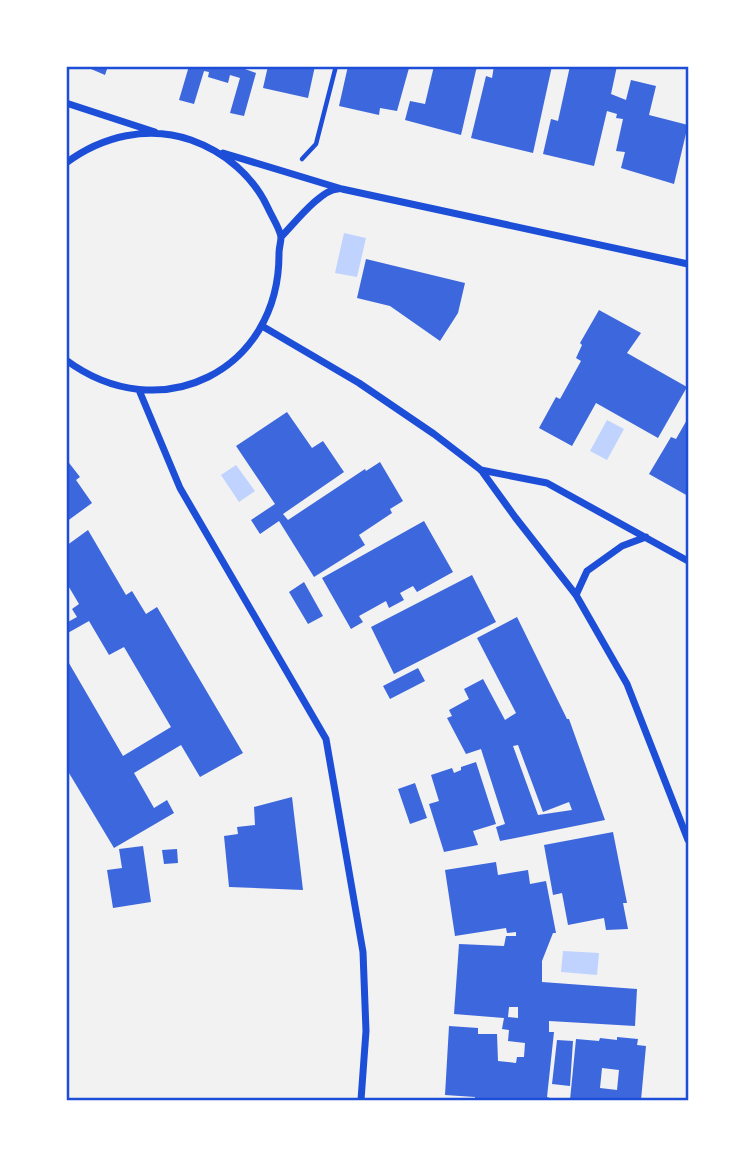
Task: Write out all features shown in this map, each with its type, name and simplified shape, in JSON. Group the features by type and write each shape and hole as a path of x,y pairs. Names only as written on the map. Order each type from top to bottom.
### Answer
{"street":[{"path":"66,103 159,133 183,137 214,150 342,189 688,264"},
{"path":"66,163 95,144 126,135 159,133"},
{"path":"66,360 110,385 139,390 168,390 196,382 222,369 245,350 262,326 274,301 281,237 262,196 249,178 229,159 214,150"},
{"path":"281,237 321,197 332,189 342,189"},
{"path":"262,326 359,383 481,470 576,595 627,684 688,840"},
{"path":"139,390 180,488 326,739 363,952 366,1031 361,1101"},
{"path":"481,470 547,483 688,561"},
{"path":"576,595 587,571 622,546 646,537"}],"path":[{"path":"316,144 337,66"}],"water":[{"path":"344,233 366,238 357,277 335,273"},
{"path":"607,420 624,429 607,460 590,451"},
{"path":"236,465 255,491 239,502 221,475"},
{"path":"563,951 599,953 597,975 561,972"}],"building":[{"path":"84,66 108,66 105,75"},
{"path":"189,66 245,66 245,69 256,73 244,116 230,113 240,78 230,75 228,83 208,77 209,72 204,71 194,104 179,100"},
{"path":"268,66 315,66 308,98 263,88"},
{"path":"348,66 409,68 397,111 380,108 379,115 339,106"},
{"path":"434,66 477,66 461,135 405,120 410,101 425,104"},
{"path":"494,66 552,66 533,153 471,138 486,76 492,78"},
{"path":"570,66 617,66 611,94 626,100 631,80 656,86 649,115 688,125 674,184 621,168 625,152 616,151 623,119 616,118 617,114 607,111 594,166 543,154 551,119 558,121"},
{"path":"366,259 465,283 458,313 440,341 390,306 357,298"},
{"path":"599,310 641,333 627,353 687,387 658,438 596,403 572,446 539,428 556,397 560,399 581,361 576,358 582,345 580,343"},
{"path":"287,412 312,448 323,441 344,472 283,514 288,520 380,462 403,501 390,509 392,513 359,535 365,545 314,577 279,521 260,534 251,520 275,504 236,446"},
{"path":"688,418 688,496 649,474 671,437 676,439"},
{"path":"66,459 80,477 76,480 92,503 66,522"},
{"path":"424,521 453,572 417,592 413,586 400,593 404,600 389,608 386,601 359,616 363,622 351,629 322,578"},
{"path":"88,530 126,595 132,591 146,614 157,607 243,753 200,777 181,745 134,773 154,808 167,800 174,813 114,848 66,768 66,658 123,756 171,727 124,647 109,655 89,621 66,634 66,623 77,617 72,609 79,604 66,582 66,546"},
{"path":"472,575 496,622 394,674 371,627"},
{"path":"304,582 323,616 308,624 289,592"},
{"path":"517,617 569,719 605,820 500,841 496,827 505,824 481,749 466,754 447,718 452,716 449,710 469,699 464,689 483,679 505,720 516,713 477,638","holes":["518,745 543,812 569,802 572,810 538,815 513,746"]},
{"path":"418,668 425,681 390,699 383,686"},
{"path":"476,762 496,824 473,831 478,845 444,852 429,804 439,801 431,775 452,768 454,773 461,770 461,767"},
{"path":"415,783 427,818 410,824 398,789"},
{"path":"292,797 303,890 229,887 224,836 238,834 237,827 255,825 254,807"},
{"path":"613,832 627,903 623,903 628,929 606,930 604,918 568,925 562,893 553,895 544,845"},
{"path":"143,846 151,902 113,908 107,870 122,868 119,849"},
{"path":"177,849 178,863 164,864 162,850"},
{"path":"496,862 498,875 528,870 530,884 546,881 556,933 553,933 542,961 542,982 637,989 635,1026 549,1021 549,1032 554,1032 547,1097 556,1100 475,1100 475,1097 445,1095 449,1026 478,1028 478,1034 497,1034 498,1061 516,1063 517,1057 524,1057 525,1043 508,1041 509,1030 502,1029 504,1018 454,1014 459,944 504,946 506,936 516,936 516,932 507,933 506,928 455,936 445,870","holes":["509,1007 518,1007 518,1018 508,1017"]},
{"path":"617,1037 638,1039 637,1045 646,1046 641,1100 570,1100 576,1039 617,1040","holes":["602,1068 619,1070 617,1090 600,1088"]},
{"path":"557,1040 573,1041 570,1086 552,1084"}]}
